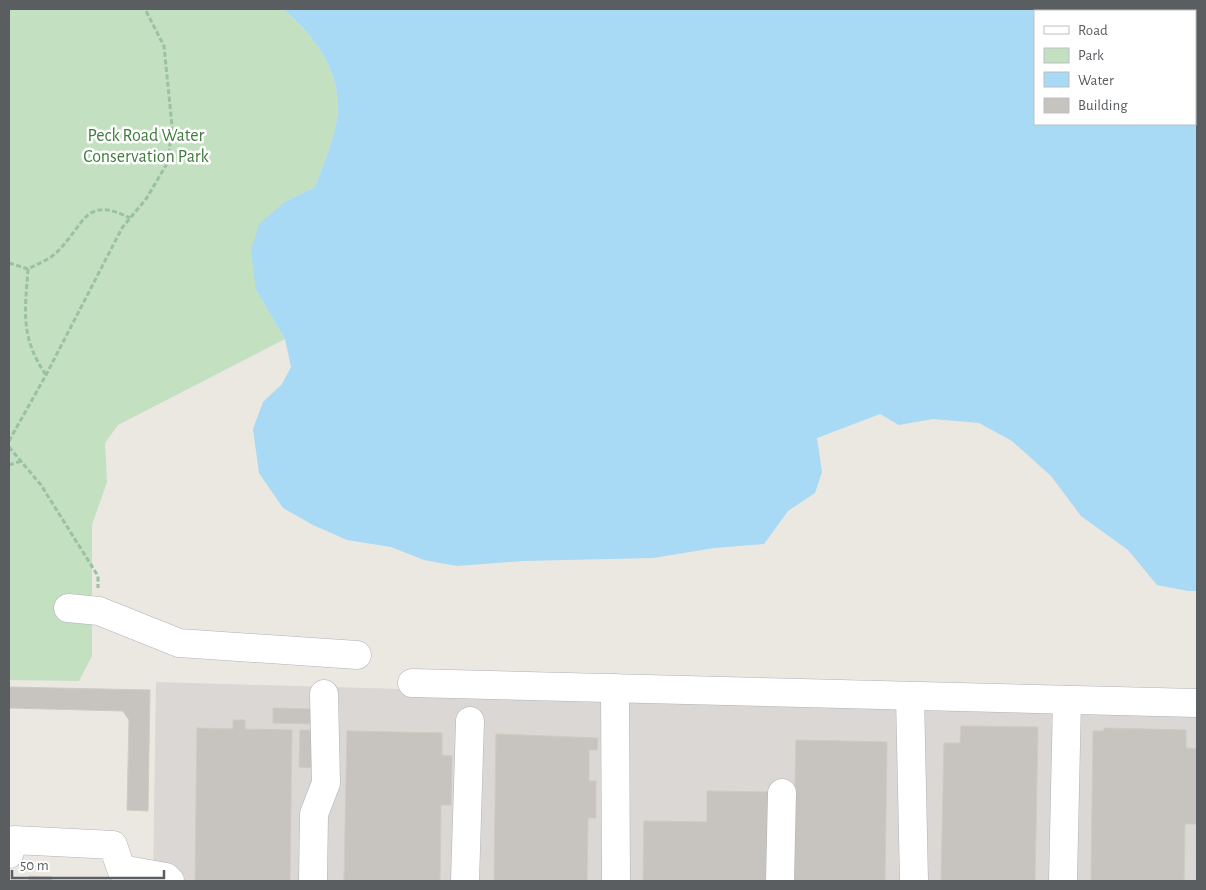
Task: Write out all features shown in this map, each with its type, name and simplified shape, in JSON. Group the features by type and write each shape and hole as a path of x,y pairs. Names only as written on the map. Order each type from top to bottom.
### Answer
{"lane":[{"path":"68,608 99,611 179,643 357,655"},
{"path":"412,683 1197,703"},
{"path":"615,688 616,881"},
{"path":"313,881 314,814 326,783 324,694"},
{"path":"910,696 914,881"},
{"path":"1063,881 1067,700"},
{"path":"464,881 470,721"},
{"path":"780,881 782,793"},
{"path":"9,854 14,840 113,845 122,875 166,877 170,881"}],"path":[{"path":"9,441 46,375 122,228 146,199 168,162 172,126 164,46 145,9"},
{"path":"9,263 28,268 57,253 89,213 106,208 130,218"},
{"path":"28,268 26,335 32,351 46,375"},
{"path":"9,447 41,484 98,576 99,611"},
{"path":"9,466 21,461"}],"shaded area":[{"path":"156,682 1197,712 1197,881 153,881"}],"green space":[{"name":"Peck Road Water Conservation Park","path":"9,9 283,9 318,47 327,62 337,94 338,111 335,129 315,187 286,201 256,290 285,339 118,425 105,443 107,482 92,525 92,656 79,681 9,680"}],"water":[{"path":"283,9 1197,9 1197,591 1157,585 1128,550 1081,516 1051,476 1012,441 979,423 933,419 899,425 880,414 817,438 822,472 815,493 788,511 764,544 714,548 653,558 523,561 457,566 424,560 391,547 347,540 313,525 283,508 259,473 253,429 263,402 282,384 291,367 285,339 256,290 251,250 259,224 286,201 315,187 335,129 338,111 333,77 327,62 308,34"}],"building":[{"path":"9,687 150,690 148,811 127,810 129,720 123,711 9,708"},
{"path":"273,708 314,709 314,724 273,723"},
{"path":"233,720 245,720 245,729 292,730 290,881 195,881 197,728 233,729"},
{"path":"961,726 1038,727 1035,881 941,881 944,743 960,743"},
{"path":"1104,728 1186,730 1186,748 1197,749 1197,824 1185,824 1184,881 1091,881 1093,731 1104,731"},
{"path":"300,730 314,730 314,768 299,767"},
{"path":"347,731 442,733 442,755 452,756 451,805 441,805 440,881 344,881"},
{"path":"496,734 598,738 597,750 589,750 589,781 596,781 596,818 588,818 587,881 494,881"},
{"path":"796,740 887,742 885,881 793,881"},
{"path":"707,791 771,792 769,881 643,881 644,821 707,822"},
{"path":"29,876 52,877 52,881 29,881"}]}
